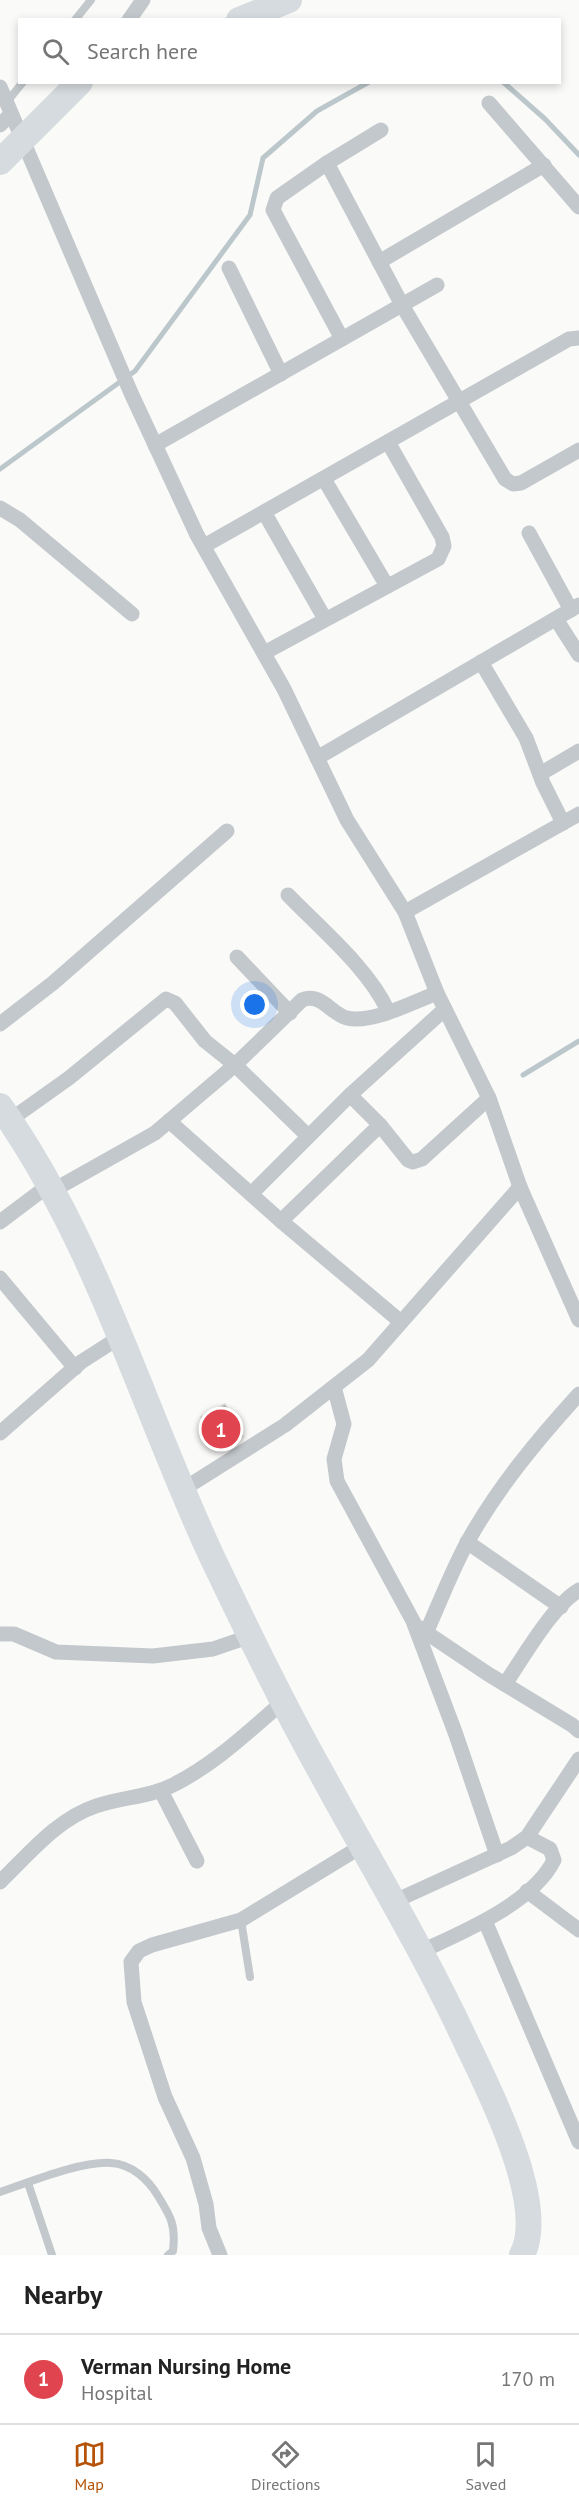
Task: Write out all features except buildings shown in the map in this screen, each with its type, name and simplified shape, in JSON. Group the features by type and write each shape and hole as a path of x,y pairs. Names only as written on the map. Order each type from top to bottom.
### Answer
{"highway":[{"path":"244,18 290,0"},
{"path":"0,162 78,84"},
{"path":"5,1113 51,1188 120,1337 182,1490 250,1636 362,1846 422,1952 467,2043 510,2142 525,2191 529,2234 522,2255"}],"street":[{"path":"130,18 143,0"},
{"path":"0,87 6,114 131,393 204,546 284,689 347,820 405,912 437,993 489,1098 520,1187 579,1320"},
{"path":"489,102 579,207"},
{"path":"342,339 273,210 277,198 381,130"},
{"path":"327,164 402,306 461,402 505,480 513,484 521,483 579,450"},
{"path":"379,262 544,165"},
{"path":"229,268 281,374"},
{"path":"155,445 437,285"},
{"path":"204,546 569,339 579,338"},
{"path":"264,653 438,559 444,546 442,537 388,442"},
{"path":"324,479 387,586"},
{"path":"0,508 20,520 132,614"},
{"path":"264,512 325,619"},
{"path":"317,758 575,608 529,533"},
{"path":"556,619 579,656"},
{"path":"481,662 526,738 563,823"},
{"path":"540,774 579,751"},
{"path":"405,912 579,814"},
{"path":"0,1024 53,983 228,831"},
{"path":"288,895 367,975 380,993 388,1011"},
{"path":"237,957 290,1014"},
{"path":"0,1222 51,1188 155,1133 235,1065 302,1000 309,997 323,1002 346,1018 366,1019 437,993"},
{"path":"5,1113 112,1045 166,999 175,1003 205,1041 235,1065 308,1136"},
{"path":"250,1194 350,1095 445,1009"},
{"path":"350,1095 380,1125 408,1160 418,1161 489,1098"},
{"path":"169,1121 281,1221 401,1322"},
{"path":"281,1221 380,1125"},
{"path":"182,1490 285,1425 368,1360 520,1187"},
{"path":"0,1278 75,1368"},
{"path":"0,1433 100,1348 120,1337"},
{"path":"334,1387 344,1424 334,1459 337,1481 421,1629 497,1855"},
{"path":"421,1629 467,1542 503,1486 547,1429 579,1394"},
{"path":"467,1542 561,1607"},
{"path":"505,1684 561,1607 579,1590"},
{"path":"421,1629 579,1731"},
{"path":"0,1634 14,1634 56,1652 153,1656 213,1649 250,1636"},
{"path":"0,1882 50,1833 76,1814 96,1806 161,1791 198,1771 231,1747 284,1701"},
{"path":"394,1901 497,1855 527,1837 579,1759"},
{"path":"161,1791 197,1861"},
{"path":"422,1952 485,1921 527,1890 550,1869 554,1860 550,1849 527,1837"},
{"path":"220,2255 209,2228 206,2204 194,2157 165,2097 134,2002 131,1962 139,1951 152,1945 241,1920 362,1846"},
{"path":"527,1890 579,1930"},
{"path":"485,1921 579,2142"}],"lane":[{"path":"77,18 91,0"},
{"path":"6,114 22,84"},
{"path":"241,1920 250,1977"},
{"path":"0,2192 87,2165 112,2163 133,2169 152,2186 173,2220 175,2234 173,2251 168,2255"},
{"path":"28,2183 52,2255"}],"waterway":[{"path":"0,469 135,371 250,215 263,158 317,111 365,84"},
{"path":"505,84 545,119 579,155"},
{"path":"523,1075 579,1041"}],"place":[{"name":"Verman Nursing Home","path":"221,1429"}]}
